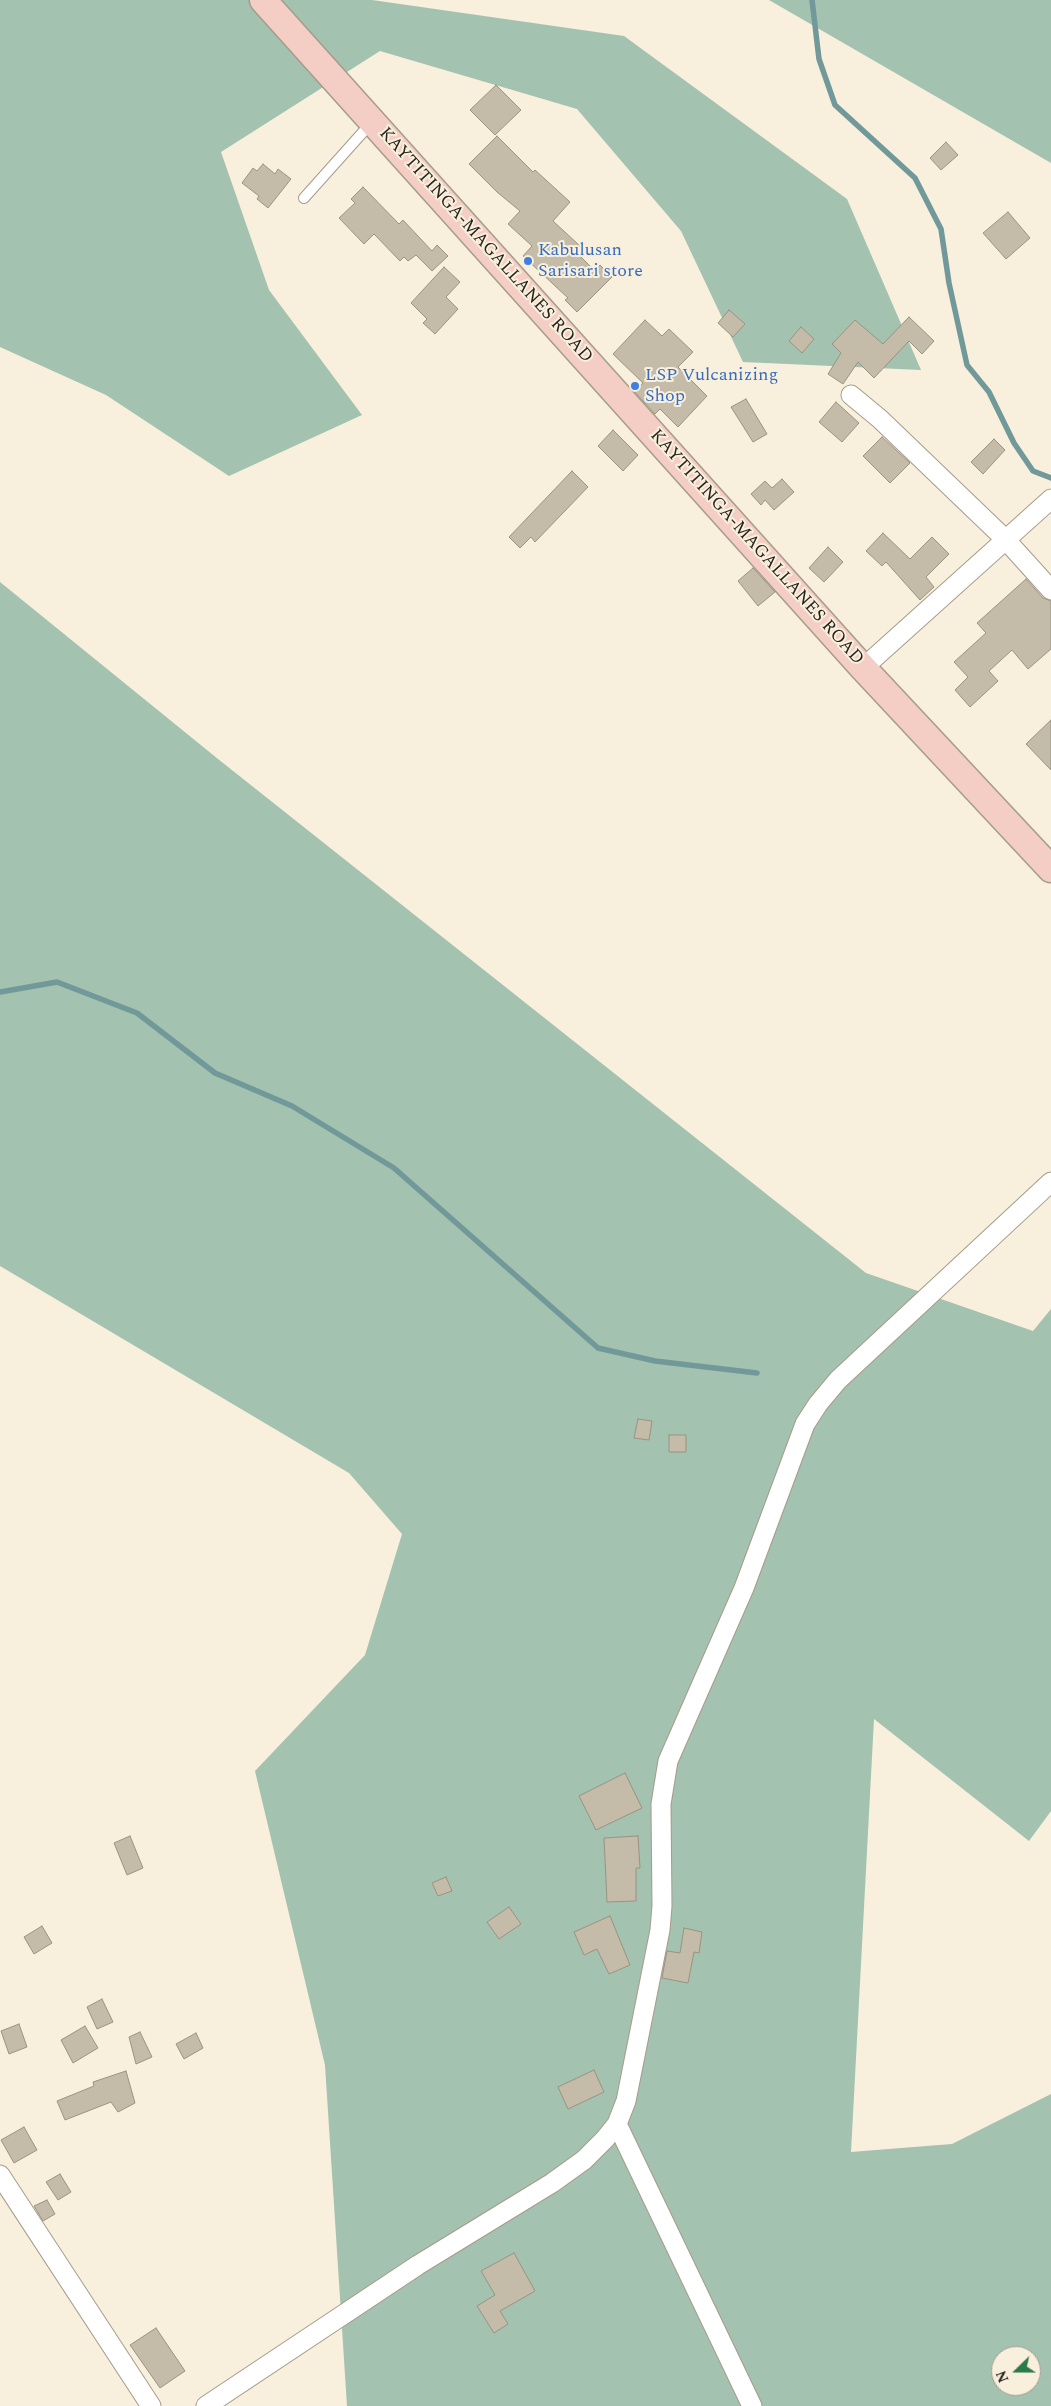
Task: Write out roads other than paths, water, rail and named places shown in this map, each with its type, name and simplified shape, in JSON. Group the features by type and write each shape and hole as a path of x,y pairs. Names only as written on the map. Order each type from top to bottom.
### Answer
{"main road":[{"name":"KAYTITINGA-MAGALLANES ROAD","path":"264,0 863,668 1051,869"}],"street":[{"path":"851,395 880,419 1004,539 1051,590"},
{"path":"863,668 1051,498"},
{"path":"206,2406 418,2265 552,2183 584,2160 617,2124 626,2101 660,1930 662,1906 660,1826 664,1780 668,1761 744,1588 805,1424 818,1404 838,1380 1051,1182"},
{"path":"617,2124 752,2406"},
{"path":"0,2175 151,2406"}],"lane":[{"path":"304,198 373,121"}],"waterway":[{"path":"812,0 819,59 835,105 915,178 941,229 949,283 967,365 989,392 1014,443 1033,471 1051,478"},
{"path":"0,992 57,982 137,1013 215,1073 292,1106 394,1168 598,1348 655,1361 757,1373"}],"place":[{"name":"Kabulusan Sarisari store","path":"528,261"},
{"name":"LSP Vulcanizing Shop","path":"635,386"}]}
